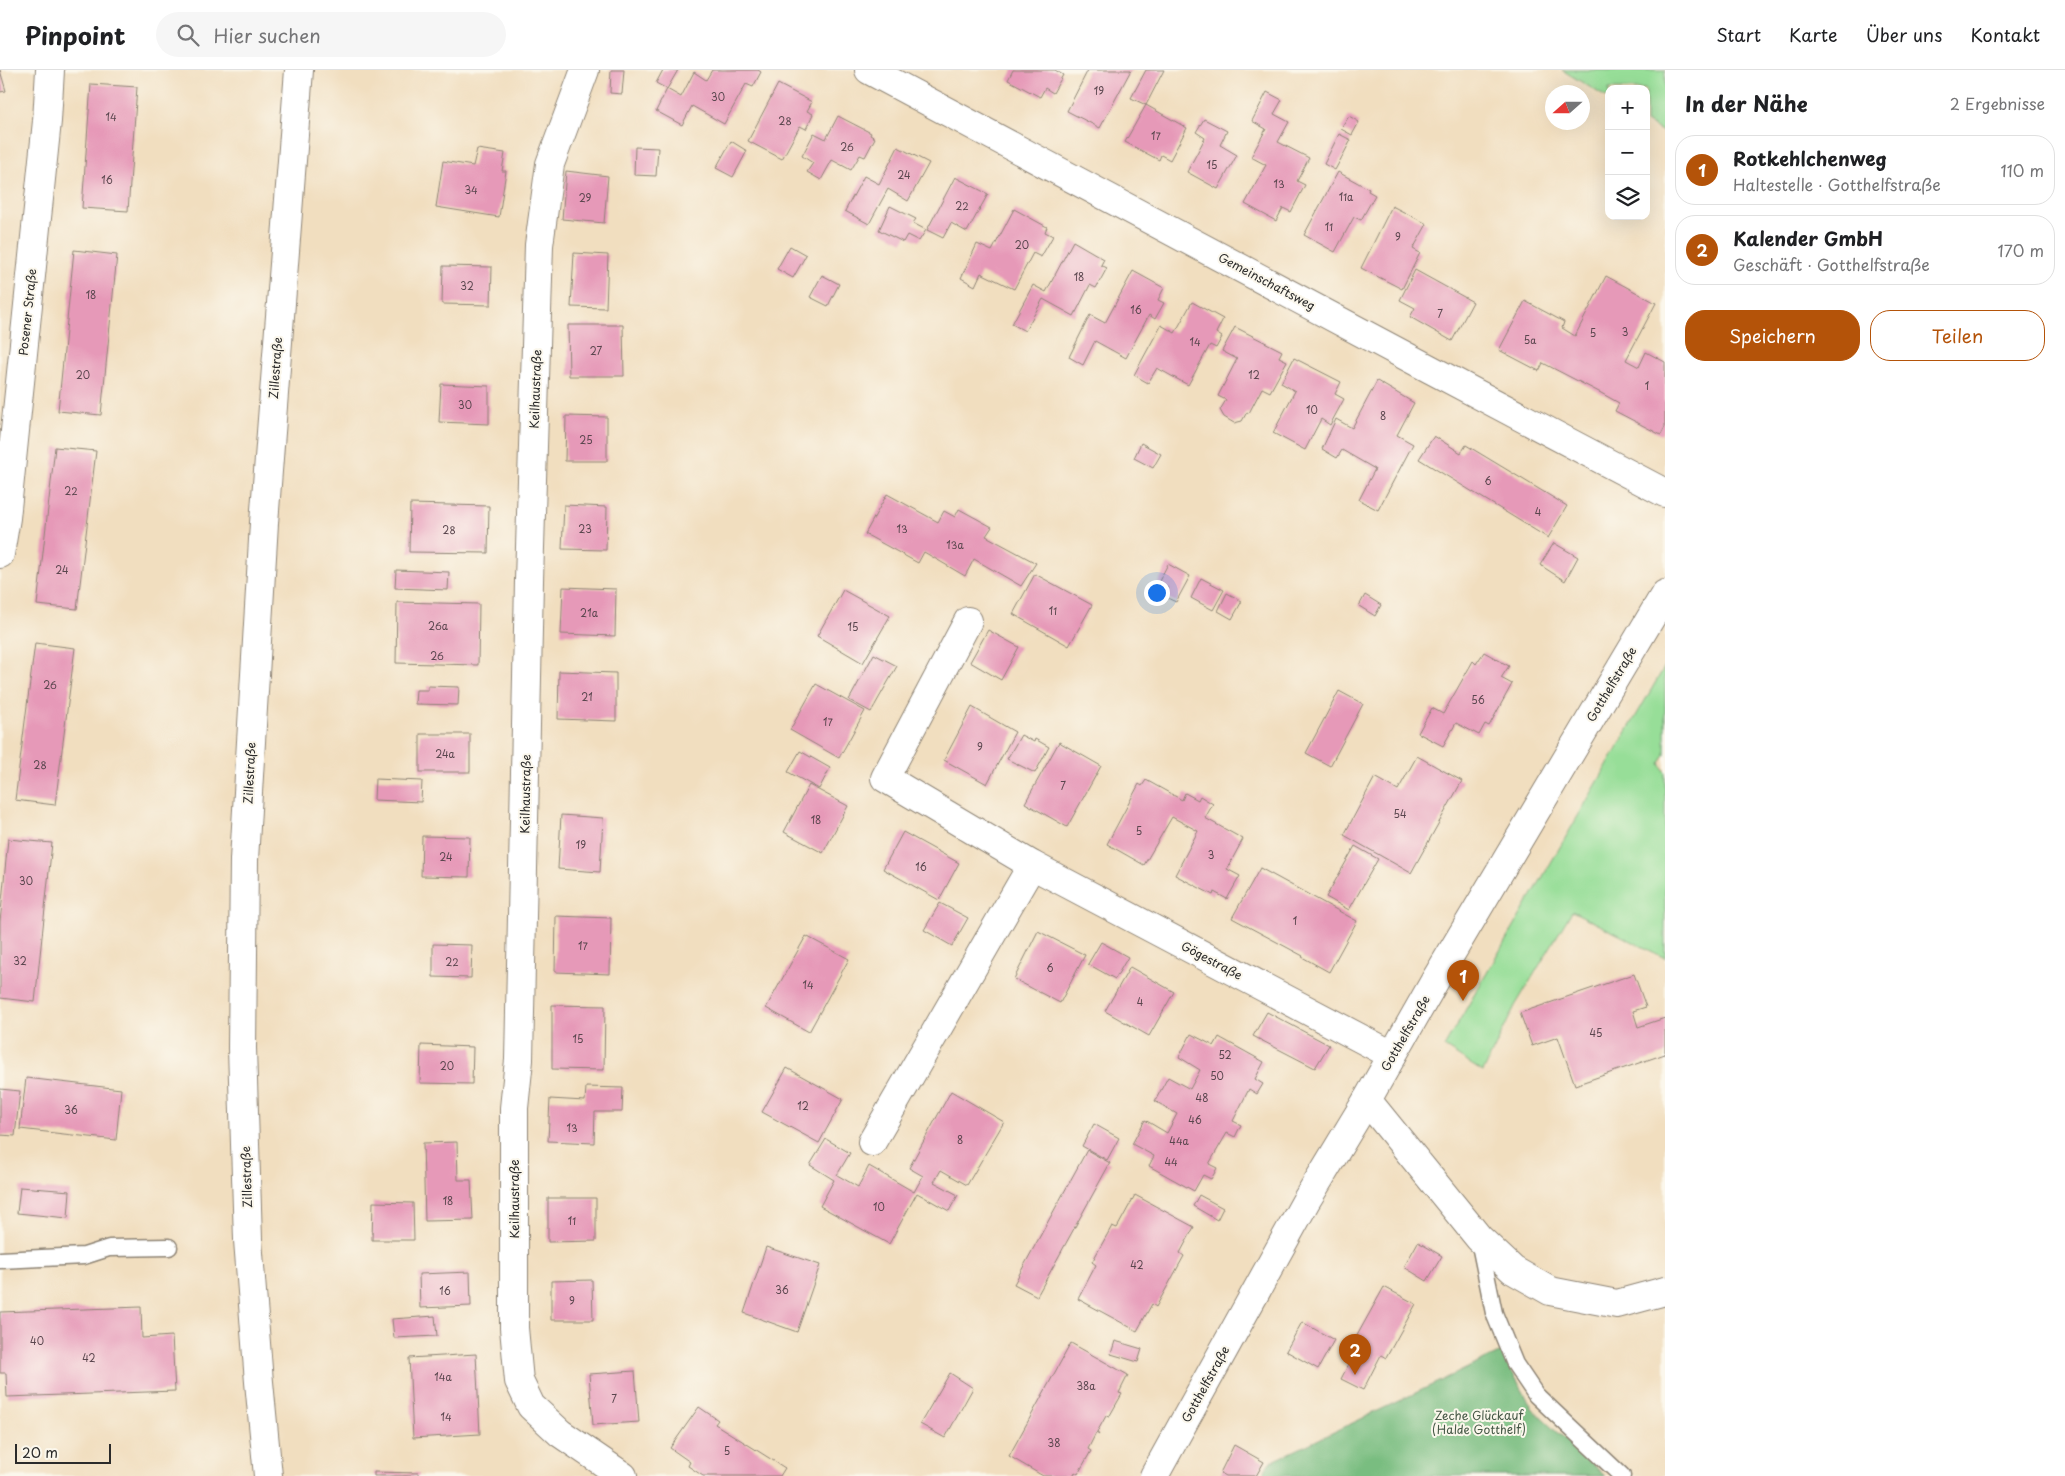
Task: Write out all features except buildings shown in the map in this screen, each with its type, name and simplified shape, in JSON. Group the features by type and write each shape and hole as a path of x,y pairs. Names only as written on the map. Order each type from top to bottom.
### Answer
{"street":[{"name":"Posener Straße","path":"0,554 6,518 47,121 50,70"},
{"name":"Zillestraße","path":"268,1476 248,1240 242,1048 244,860 264,514 299,70"},
{"name":"Keilhaustraße","path":"585,70 579,81 550,164 539,245 529,581 519,1060 514,1108 514,1328 519,1381 531,1406 560,1433 623,1476"},
{"name":"Gemeinschaftsweg","path":"869,70 1210,250 1430,370 1665,493"},
{"name":"Gotthelfstraße","path":"1154,1476 1306,1200 1367,1100 1665,594"},
{"name":"Gögestraße","path":"968,621 885,778 1032,865 1392,1055"},
{"path":"872,1142 1032,865"},
{"path":"1367,1100 1479,1238 1513,1270 1550,1291 1617,1304 1665,1291"}],"lane":[{"path":"1479,1238 1494,1313 1516,1364 1536,1395 1622,1476"},
{"path":"0,1260 84,1256 109,1248 169,1247"}],"green space":[{"path":"1562,70 1665,70 1665,133 1650,124 1650,85 1605,85 1605,97 1590,87 1590,85 1586,85"},
{"path":"1665,666 1665,755 1660,763 1665,773 1665,958 1572,911 1515,1006 1483,1072 1444,1047"},
{"name":"Zeche Glückauf (Halde Gotthelf)","path":"1501,1352 1533,1409 1605,1476 1262,1476 1269,1463"}],"place":[{"name":"Rotkehlchenweg","path":"1463,1001"},
{"name":"Kalender GmbH","path":"1355,1375"}]}
